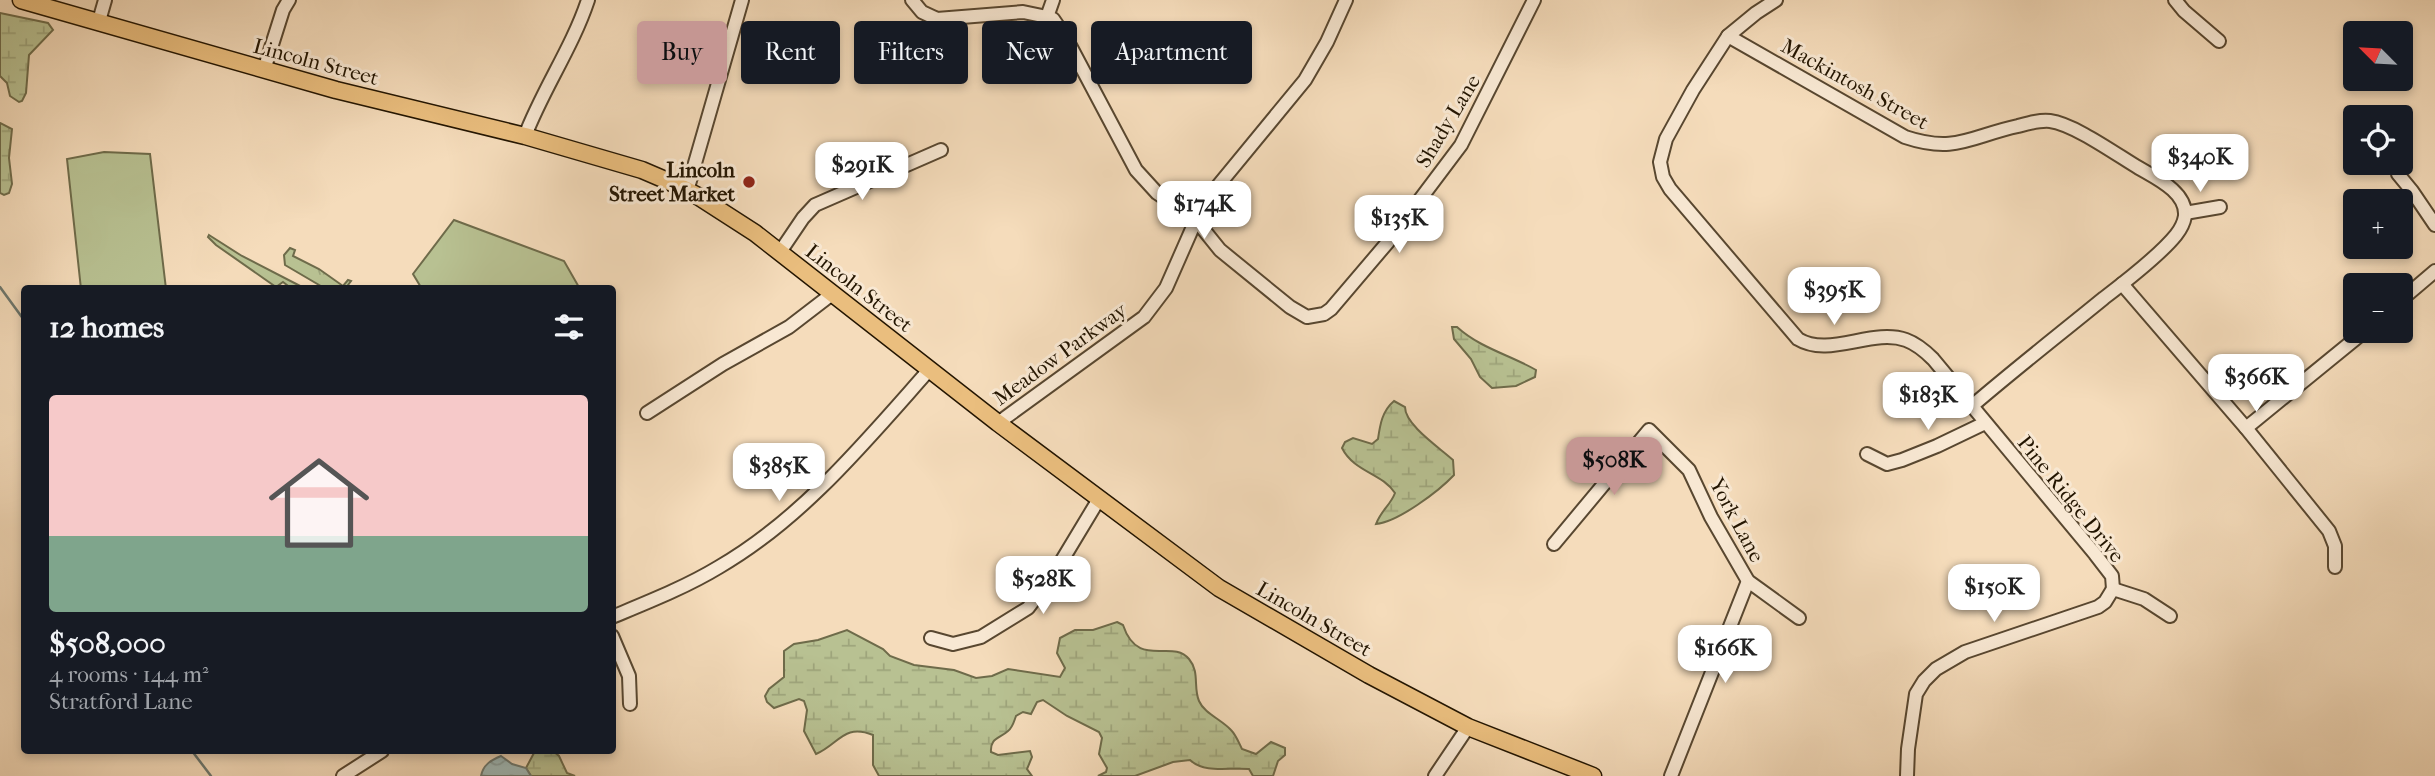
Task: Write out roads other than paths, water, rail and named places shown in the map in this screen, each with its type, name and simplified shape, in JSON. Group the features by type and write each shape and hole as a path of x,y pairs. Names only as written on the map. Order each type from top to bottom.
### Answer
{"main road":[{"name":"Lincoln Street","path":"21,0 264,70 525,136 642,170 687,191 727,214 780,252 998,423 1191,569 1253,610 1468,727 1593,776"}],"street":[{"path":"99,21 106,0"},
{"path":"264,70 283,10 289,0"},
{"path":"525,136 537,104 568,51 588,0"},
{"path":"687,191 742,0"},
{"path":"912,0 922,12 937,19 1023,12 1047,17 1053,0"},
{"name":"Meadow Parkway","path":"998,423 1144,317 1166,288 1203,204 1305,80 1346,0"},
{"name":"Shady Lane","path":"1047,17 1053,19 1066,38 1136,170 1157,193 1195,219 1220,250 1290,307 1307,317 1324,314 1331,309 1388,242 1461,145 1534,0"},
{"name":"Pine Ridge Drive","path":"1776,0 1728,36 1693,90 1666,139 1660,162 1670,189 1798,339 1806,344 1823,345 1894,337 1917,345 1933,359 2112,576 2113,589"},
{"path":"2175,0 2219,41"},
{"name":"Mackintosh Street","path":"1728,36 1905,137 1928,145 1966,142 2039,121 2061,124 2173,190 2183,203 2185,213"},
{"path":"780,252 815,205 941,150"},
{"path":"2399,175 2435,225"},
{"path":"1972,406 2122,284 2175,236 2185,213 2220,207"},
{"path":"2413,290 2435,271"},
{"path":"2122,284 2246,428 2329,531 2335,546 2334,567"},
{"path":"647,413 723,364 789,327 832,293"},
{"path":"2246,428 2350,343"},
{"path":"616,615 719,568 765,535 795,511 845,462 929,370"},
{"path":"1867,454 1886,464 1902,460 1985,423"},
{"name":"York Lane","path":"1554,544 1649,430 1689,470 1716,526 1748,582 1799,618"},
{"path":"931,638 953,644 981,636 1028,608 1055,572 1099,499"},
{"path":"1671,776 1748,582"},
{"path":"1907,776 1916,694 1936,668 1965,652 2098,607 2105,602 2113,589 2144,599 2170,616"},
{"path":"616,645 629,676 630,704"},
{"path":"1435,776 1468,727"},
{"path":"350,774 378,754"}],"water":[{"path":"501,756 512,764 526,768 531,776 481,776 488,763"}],"waterway":[{"path":"0,287 21,316"},
{"path":"194,754 211,776"}],"place":[{"name":"Lincoln Street Market","path":"749,182"}]}
